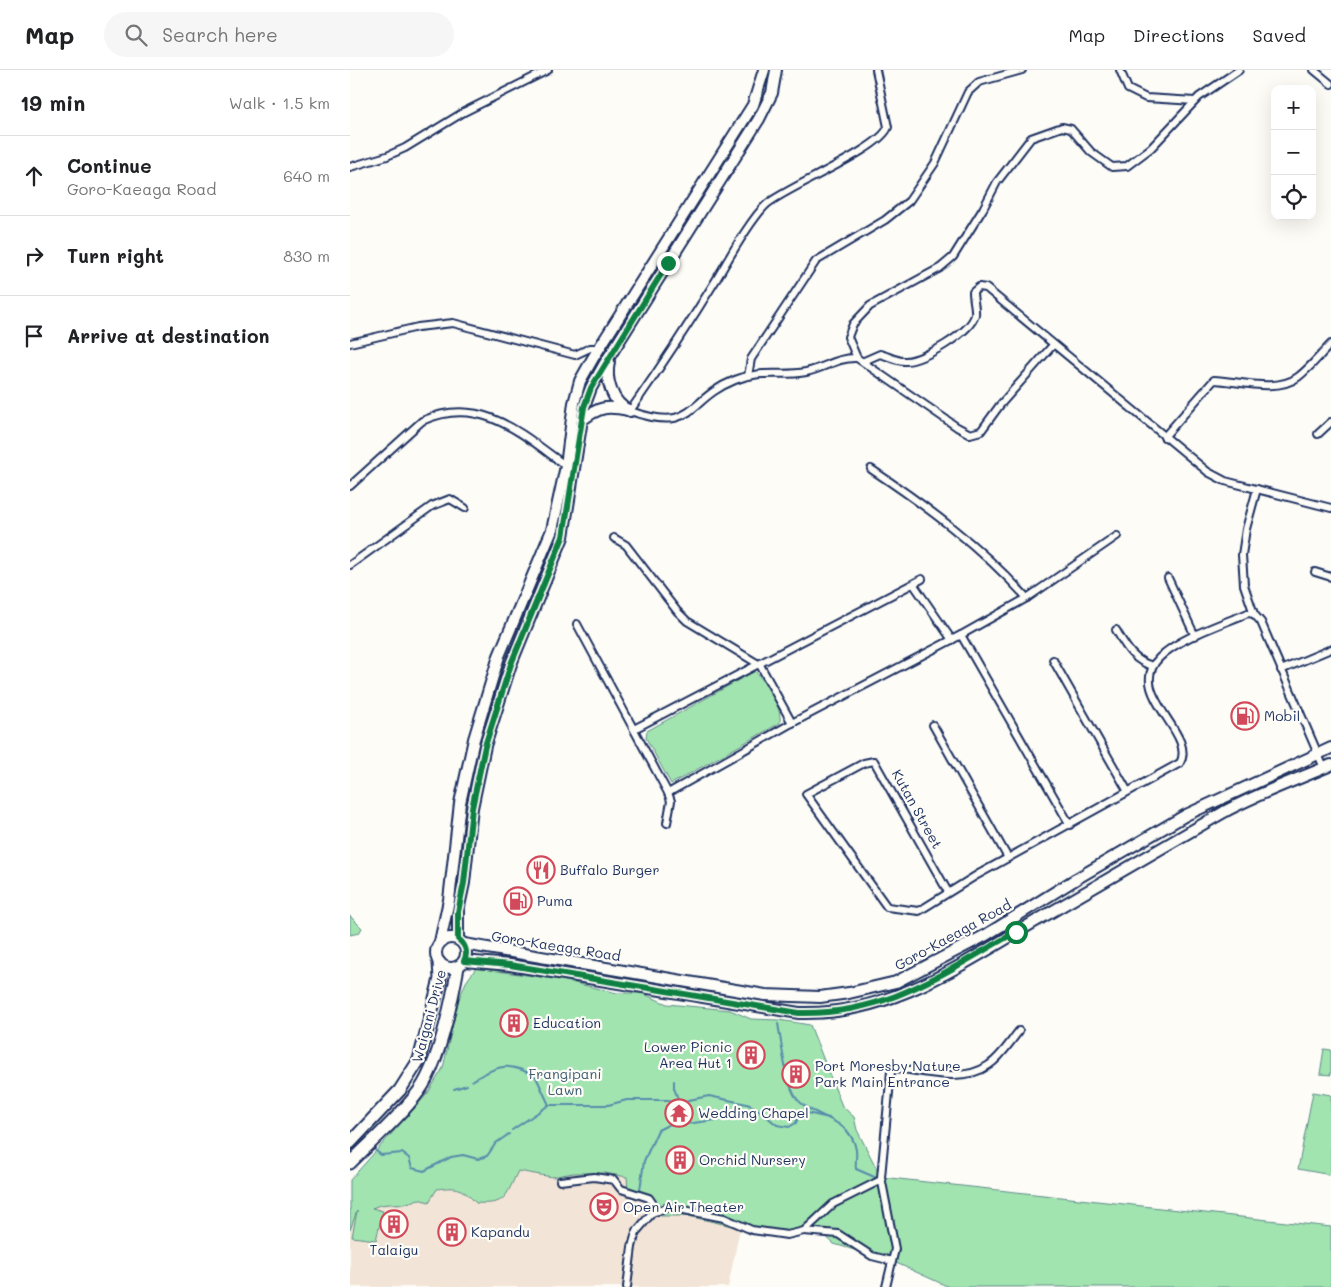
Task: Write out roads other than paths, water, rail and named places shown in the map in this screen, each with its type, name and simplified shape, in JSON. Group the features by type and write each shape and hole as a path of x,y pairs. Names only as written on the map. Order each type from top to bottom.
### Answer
{"highway":[{"name":"Waigani Drive","path":"350,1143 400,1090 419,1060 440,979 439,962"},
{"name":"Waigani Drive","path":"350,1163 418,1092 426,1079 436,1055 461,964"}],"main road":[{"path":"764,70 753,105 580,381 566,466 549,539 499,656 474,739 460,803 449,900 440,942 436,950 439,962 448,968 461,964 466,952 461,942 458,912 464,883 472,808 485,746 511,664 563,537 582,420 591,388 759,119 772,93 776,70"},
{"path":"610,356 607,372 608,385 624,408 630,410"},
{"path":"582,420 594,410 602,407 630,410"},
{"name":"Goro-Kaeaga Road","path":"461,942 764,995 820,997 849,993 896,982 986,935 1076,878 1186,815 1331,748"},
{"name":"Goro-Kaeaga Road","path":"461,964 510,965 799,1013 813,1013 871,1005 897,998 945,974 1227,811 1327,767"},
{"path":"440,942 449,938 461,942"}],"street":[{"path":"350,167 387,156 405,148 464,112 548,70"},
{"path":"876,70 888,127 886,132 870,144 766,204 742,237 700,307 630,410 662,419 680,416 690,412 720,387 748,376 761,373 806,372 840,359 857,358 864,361 956,427 974,434 981,432 1000,405 1053,345"},
{"path":"748,376 750,359 816,261 885,220 909,201 935,163 968,92 979,82 1022,70"},
{"path":"1120,70 1128,89 1146,98 1194,101"},
{"path":"857,358 848,337 853,324 870,306 940,268 953,257 983,210 997,182 1031,138 1062,127 1071,129 1091,152 1112,167 1127,166 1150,148 1194,101 1239,70"},
{"path":"1314,70 1331,84"},
{"path":"864,361 880,354 903,362 916,360 940,348 966,329 974,318 973,292 979,287 986,288 1208,472 1225,480 1331,508"},
{"path":"350,343 418,327 454,323 503,338 575,355 590,348 599,348"},
{"path":"1164,437 1214,380 1251,385 1284,384 1297,378 1331,344"},
{"path":"350,486 422,421 436,414 452,411 473,412 508,424 566,466"},
{"path":"1318,434 1331,422"},
{"path":"871,469 919,501 962,535 1027,598"},
{"path":"1257,489 1246,529 1242,555 1244,585 1254,614 1260,622 1317,754 1327,767"},
{"path":"350,565 432,506 450,500 465,508"},
{"path":"668,793 792,723 952,640 1027,598 1117,536"},
{"path":"614,538 626,545 676,612 687,621 760,665 792,723"},
{"path":"1315,572 1331,577"},
{"path":"1168,578 1196,636"},
{"path":"634,729 922,579"},
{"path":"914,584 952,640"},
{"path":"948,892 1070,825 1127,790 1176,766 1183,757 1182,743 1164,716 1152,690 1153,666 1158,658 1172,648 1248,613 1254,614"},
{"path":"577,624 668,793 670,800 667,823"},
{"path":"1116,630 1131,654 1141,663 1153,666"},
{"path":"961,635 1070,825"},
{"path":"1281,670 1331,649"},
{"path":"1053,660 1127,790"},
{"path":"933,725 1008,858"},
{"name":"Kutan Street","path":"874,761 948,892 919,911 886,907 808,801 806,794 864,763 874,761"},
{"path":"886,1287 895,1249 893,1231 884,1201 881,1180 885,1123 892,1069 966,1076 990,1065 1020,1031"},
{"path":"560,1181 594,1176 614,1180 621,1189 649,1198 658,1211"},
{"path":"804,1231 833,1204 881,1180"},
{"path":"627,1287 632,1247 636,1232 652,1213 669,1207 729,1220 761,1232 787,1235 804,1231 838,1234 852,1241 872,1256 892,1261"}],"waterway":[{"path":"778,1024 784,1063 797,1099 812,1110 839,1124 847,1131 853,1139 856,1150 856,1169 879,1179"},
{"path":"472,1081 496,1068 510,1067 518,1069 536,1077 549,1105"},
{"path":"674,1081 674,1088 679,1102 709,1096 747,1104 756,1108 777,1125 789,1127 796,1123 798,1117 807,1113 829,1118"},
{"path":"454,1089 467,1085"},
{"path":"512,1130 549,1105 608,1105 627,1100 668,1100 679,1102"},
{"path":"640,1190 644,1161 658,1130 670,1124 679,1125 744,1116 756,1108"},
{"path":"375,1150 381,1155 402,1153 409,1158 412,1168 424,1171 451,1157 463,1155 478,1159 487,1156 496,1143 509,1134"}],"place":[{"name":"Mobil","path":"1245,716"},
{"name":"Buffalo Burger","path":"541,870"},
{"name":"Puma","path":"518,901"},
{"name":"Education","path":"514,1023"},
{"name":"Lower Picnic Area Hut 1","path":"751,1055"},
{"name":"Port Moresby Nature Park Main Entrance","path":"796,1074"},
{"name":"Wedding Chapel","path":"679,1113"},
{"name":"Orchid Nursery","path":"680,1160"},
{"name":"Open Air Theater","path":"604,1207"},
{"name":"Talaigu","path":"394,1224"},
{"name":"Kapandu","path":"452,1232"}],"park label":[{"name":"Frangipani Lawn","path":"565,1082"}]}
